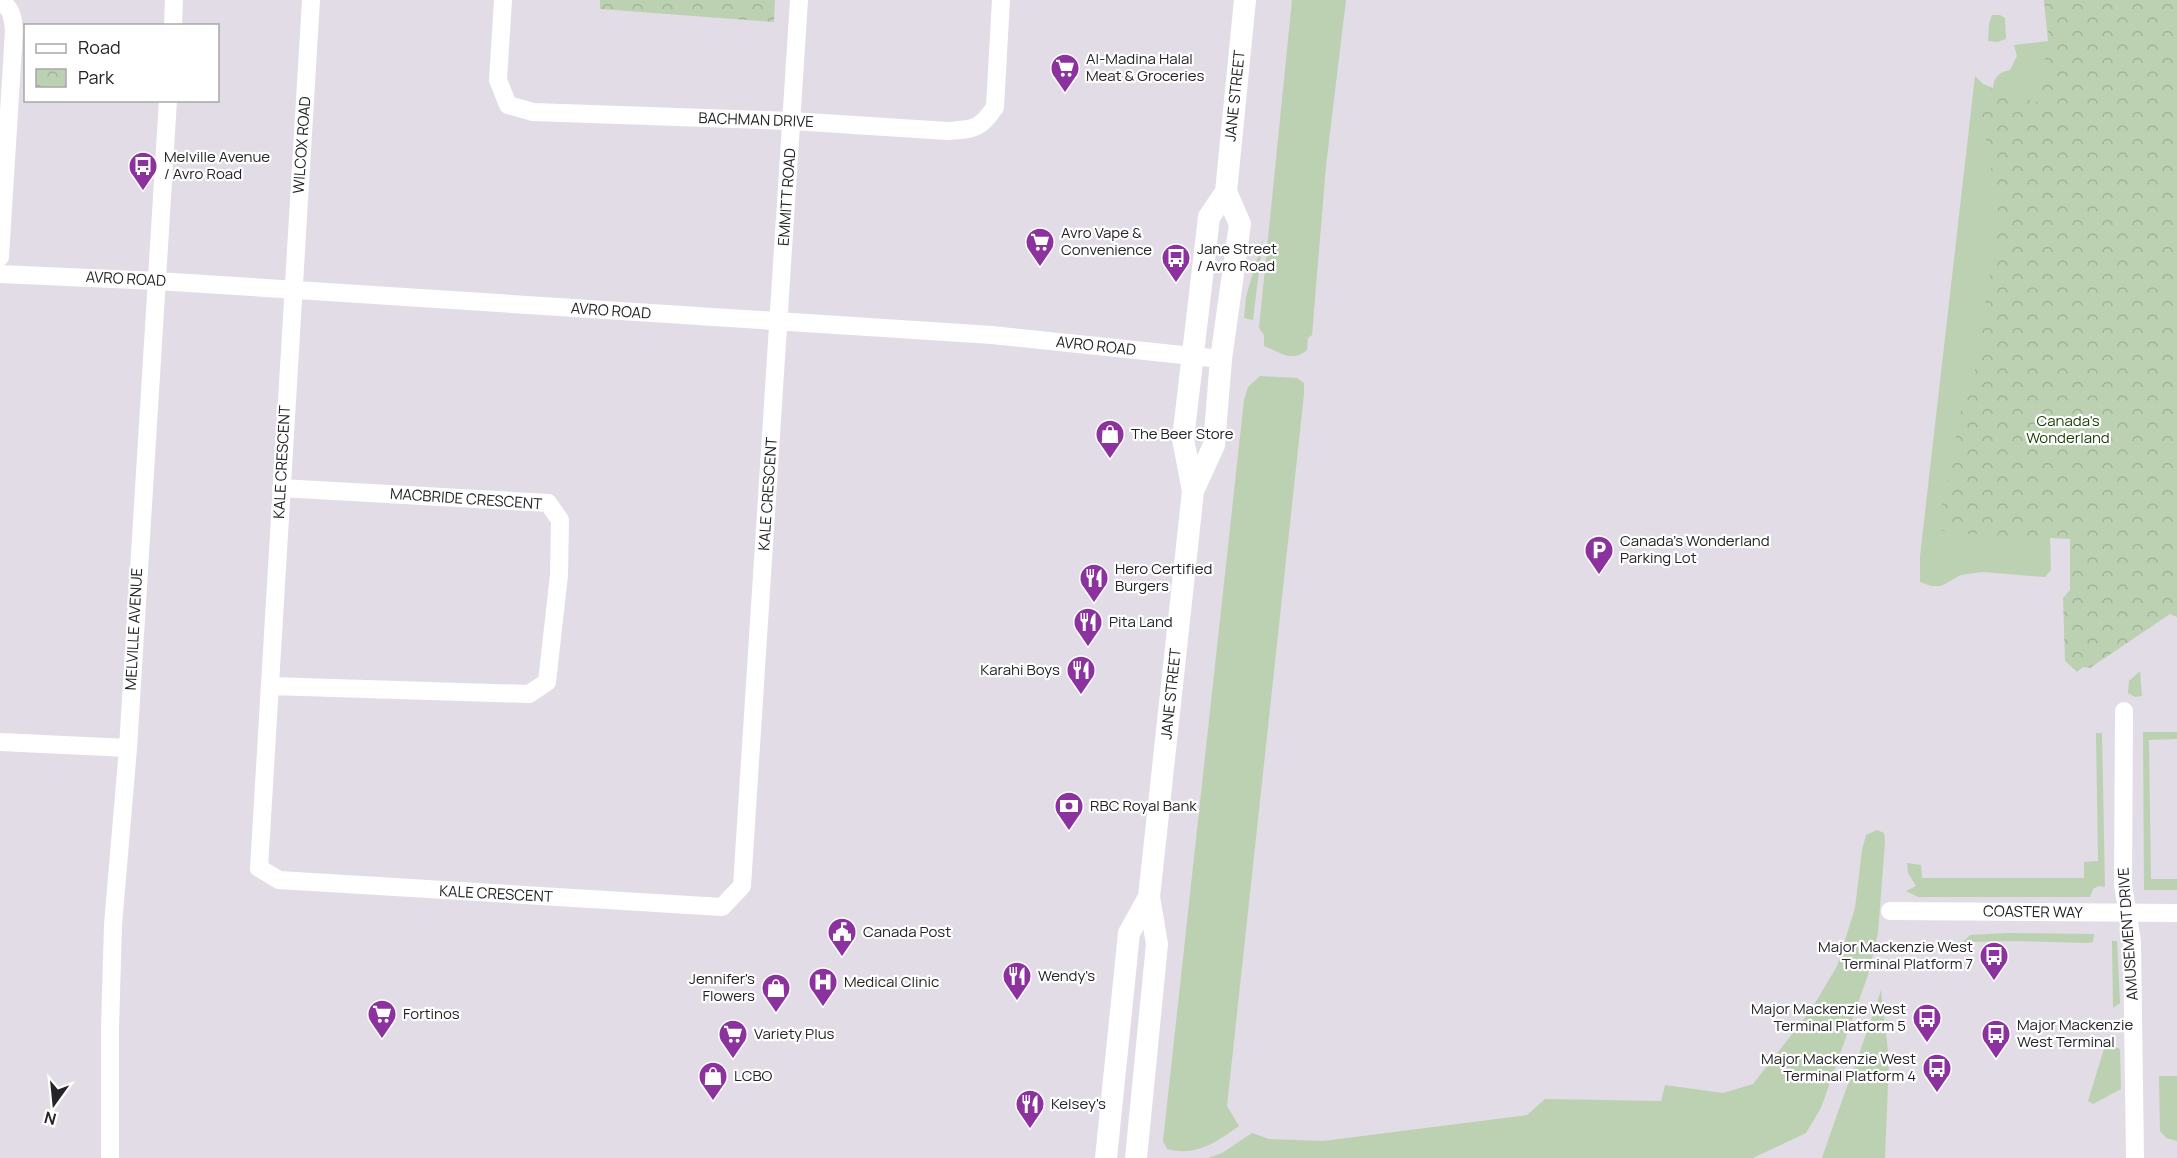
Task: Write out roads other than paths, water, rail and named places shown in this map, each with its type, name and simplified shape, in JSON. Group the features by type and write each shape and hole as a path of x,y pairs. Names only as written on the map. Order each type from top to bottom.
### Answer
{"main road":[{"name":"JANE STREET","path":"1193,491 1214,445 1221,359 1240,224 1226,192 1245,0"},
{"name":"JANE STREET","path":"1136,1158 1157,944 1149,897 1193,491 1183,439 1209,216 1226,192"},
{"name":"JANE STREET","path":"1106,1158 1129,933 1149,897"}],"street":[{"path":"173,24 174,0"},
{"name":"WILCOX ROAD","path":"292,290 311,0"},
{"name":"BACHMAN DRIVE","path":"503,0 498,80 508,105 533,112 792,121 948,131 974,129 987,119 995,107 1001,0"},
{"name":"EMMITT ROAD","path":"779,322 799,0"},
{"path":"0,1 8,6 13,18 14,31 0,257"},
{"name":"MELVILLE AVENUE","path":"110,1158 113,925 128,748 168,102"},
{"name":"AVRO ROAD","path":"0,274 158,280 992,335 1221,359"},
{"name":"KALE CRESCENT","path":"292,290 259,868 279,880 722,907 742,886 779,322"},
{"name":"MACBRIDE CRESCENT","path":"270,686 529,694 547,682 559,575 560,520 548,502 281,488"},
{"name":"AMUSEMENT DRIVE","path":"2124,711 2123,885 2129,913 2132,952 2135,1158"},
{"path":"0,742 128,748"},
{"name":"COASTER WAY","path":"1890,911 2177,913"}],"place":[{"name":"Al-Madina Halal Meat & Groceries","path":"1065,94"},
{"name":"Melville Avenue / Avro Road","path":"143,192"},
{"name":"Avro Vape & Convenience","path":"1040,268"},
{"name":"Jane Street / Avro Road","path":"1176,284"},
{"name":"The Beer Store","path":"1110,460"},
{"name":"Canada's Wonderland Parking Lot","path":"1599,576"},
{"name":"Hero Certified Burgers","path":"1094,604"},
{"name":"Pita Land","path":"1088,648"},
{"name":"Karahi Boys","path":"1081,696"},
{"name":"RBC Royal Bank","path":"1069,832"},
{"name":"Canada Post","path":"842,958"},
{"name":"Major Mackenzie West Terminal Platform 7","path":"1994,982"},
{"name":"Wendy's","path":"1017,1002"},
{"name":"Medical Clinic","path":"823,1008"},
{"name":"Jennifer's Flowers","path":"776,1014"},
{"name":"Fortinos","path":"382,1040"},
{"name":"Major Mackenzie West Terminal Platform 5","path":"1927,1044"},
{"name":"Variety Plus","path":"733,1060"},
{"name":"Major Mackenzie West Terminal","path":"1996,1060"},
{"name":"Major Mackenzie West Terminal Platform 4","path":"1937,1094"},
{"name":"LCBO","path":"713,1102"},
{"name":"Kelsey's","path":"1030,1130"}],"park label":[{"name":"Canada's Wonderland","path":"2068,430"}]}
